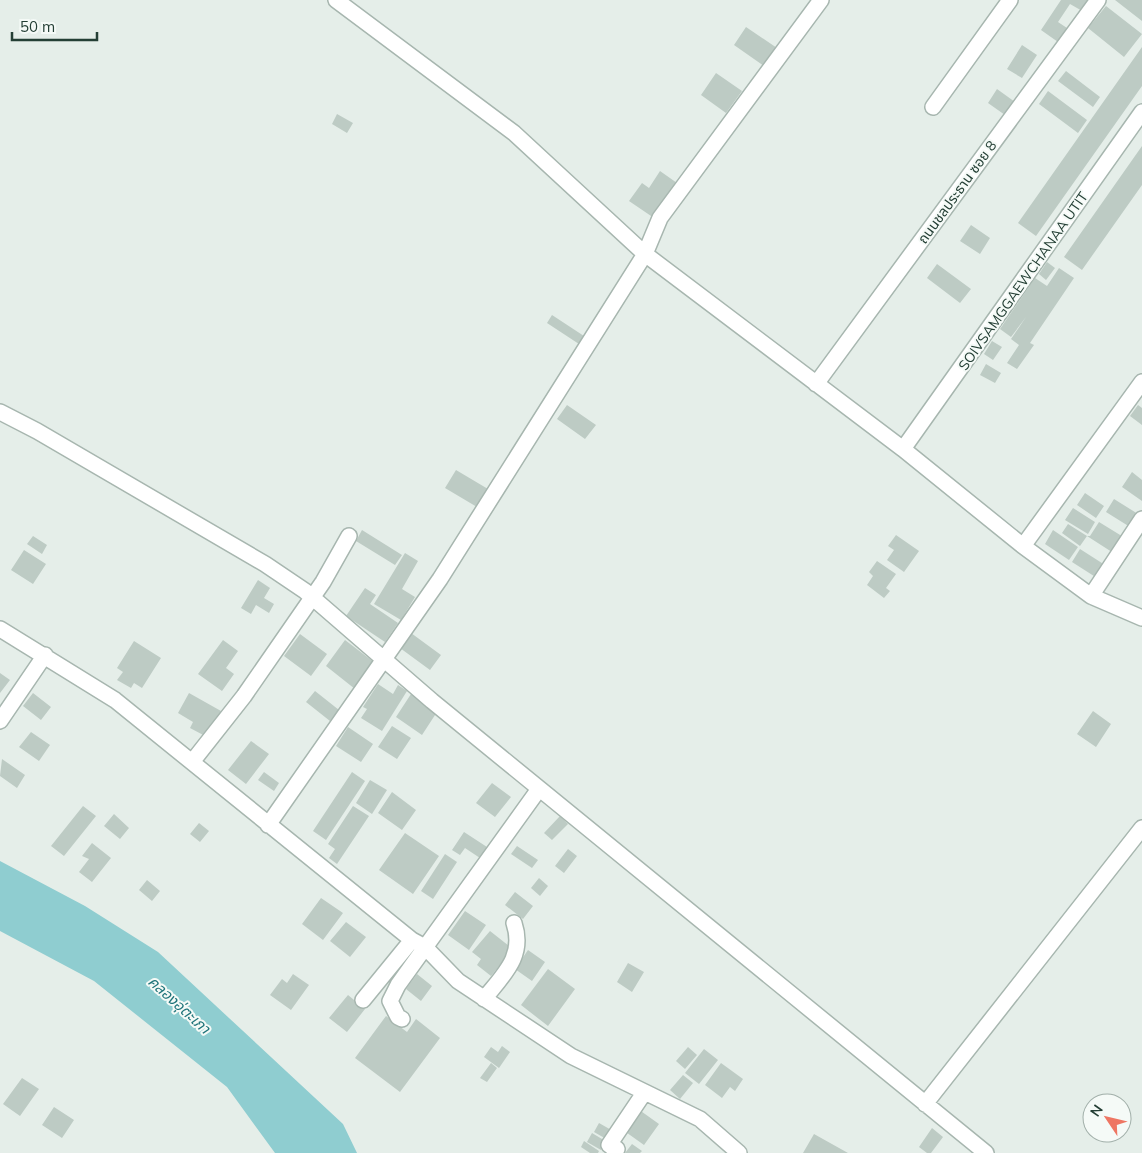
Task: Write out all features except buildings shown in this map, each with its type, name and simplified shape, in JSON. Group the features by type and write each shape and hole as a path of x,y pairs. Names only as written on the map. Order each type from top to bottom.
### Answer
{"street":[{"path":"336,0 514,133 645,254 903,450 1023,546 1091,596 1142,618"},
{"path":"268,825 385,660 451,562 645,254 660,218 822,0"},
{"path":"933,107 1010,0"},
{"name":"ถนนชลประธาน ซอย 8","path":"816,384 1098,0"},
{"name":"SOIVSAMGGAEWCHANAA UTIT","path":"903,450 1142,112"},
{"path":"1023,546 1142,382"},
{"path":"0,412 265,564 312,596 539,789 986,1153"},
{"path":"1091,596 1142,519"},
{"path":"192,762 244,696 323,582 349,536"},
{"path":"2,633 45,655 116,700 268,825 412,940 425,948 458,981 571,1056 700,1119 739,1153"},
{"path":"0,721 45,655"},
{"path":"402,1019 398,1017 390,1001 425,948 539,789"},
{"path":"925,1104 1142,828"},
{"path":"484,999 509,967 517,951 519,936 514,923"},
{"path":"363,1000 412,940"},
{"path":"614,1153 617,1149 609,1145 644,1093"}],"water":[{"name":"คลองอุ่ตะเภา","path":"0,861 85,906 158,952 343,1124 357,1153 275,1153 227,1087 94,981 0,931"}]}
